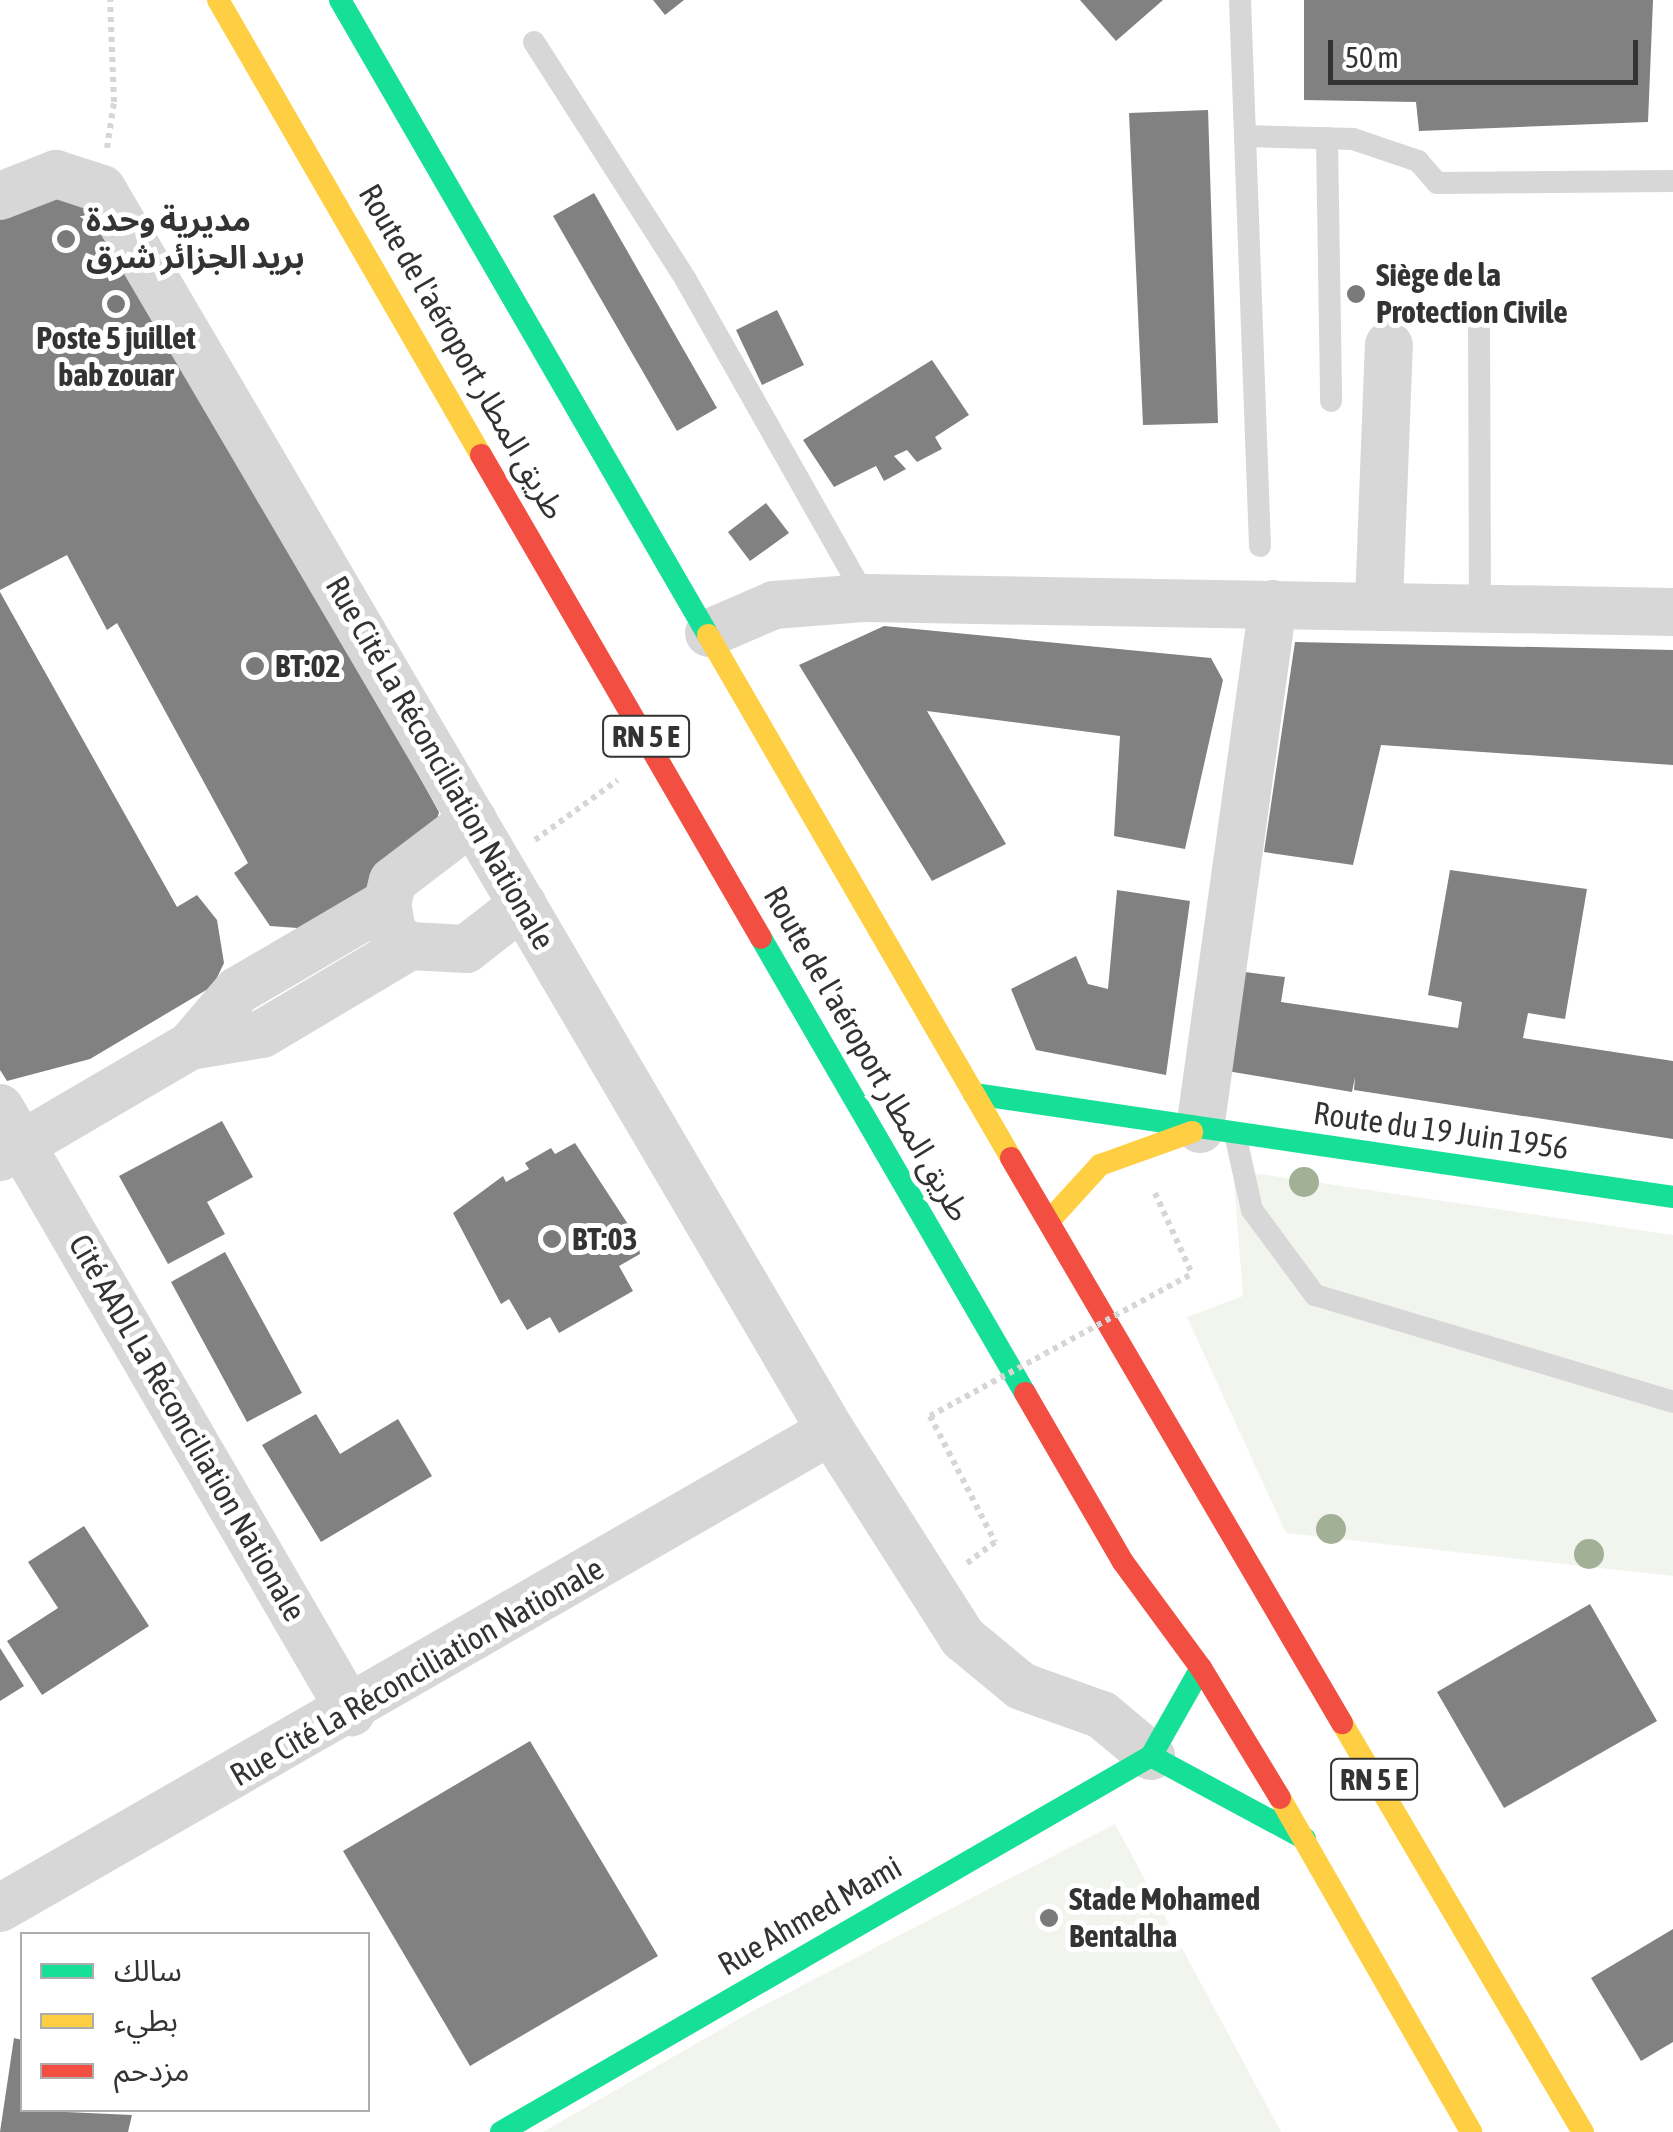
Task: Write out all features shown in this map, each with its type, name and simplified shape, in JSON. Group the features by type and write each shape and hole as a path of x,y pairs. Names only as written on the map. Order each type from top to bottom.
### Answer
{"main road":[{"name":"Route de l'aéroport طريق المطار","path":"218,0 1123,1562 1201,1668 1305,1838 1471,2132"},
{"name":"RN 5 E","path":"349,4 974,1094 1583,2132"},
{"name":"Route du 19 Juin 1956","path":"974,1094 1673,1197"},
{"path":"1049,1220 1100,1166 1218,1132"},
{"path":"1201,1668 1151,1756 1305,1838"},
{"name":"Rue Ahmed Mami","path":"502,2132 1151,1756"},
{"path":"1418,2040 1447,2132"},
{"path":"1558,2091 1602,2115"}],"street":[{"path":"0,196 56,174 102,189"},
{"name":"Rue Cité La Réconciliation Nationale","path":"102,189 831,1431 963,1638 987,1664 1021,1686 1102,1716 1151,1756"},
{"path":"1379,602 1389,345"},
{"path":"709,632 774,605 866,598 1379,602 1673,612"},
{"path":"1218,1132 1273,604"},
{"path":"473,820 407,866 393,882 387,903 393,936 410,946 466,949 512,885"},
{"path":"190,1046 237,991 387,903"},
{"path":"190,1046 262,1034 410,946"},
{"name":"Cité AADL La Réconciliation Nationale","path":"190,1046 7,1137 351,1712"},
{"name":"Rue Cité La Réconciliation Nationale","path":"0,1908 351,1712 831,1431"}],"lane":[{"path":"1240,0 1260,546"},
{"path":"534,42 686,280 866,598"},
{"path":"1245,136 1353,139 1418,161 1437,184 1673,181"},
{"path":"1327,138 1330,400"},
{"path":"1479,317 1480,605"},
{"path":"1218,1132 1252,1210 1315,1295 1673,1402"}],"path":[{"path":"102,189 114,102 110,0"},
{"path":"512,885 656,753"},
{"path":"995,1542 930,1416 1192,1274 1155,1193"}],"shaded area":[{"path":"1233,1170 1673,1235 1673,1576 1286,1533 1187,1317 1243,1296"},
{"name":"Stade Mohamed Bentalha","path":"1115,1824 1281,2132 543,2132 751,2012"}],"building":[{"path":"653,0 684,0 665,15"},
{"path":"1080,0 1163,0 1116,41"},
{"path":"1304,0 1653,0 1648,122 1419,131 1416,102 1304,100"},
{"path":"1208,110 1218,423 1143,425 1129,113"},
{"path":"45,188 108,213 439,812 436,824 374,891 311,929 270,926 234,873 248,863 117,623 107,630 67,555 0,590 0,211"},
{"path":"594,193 717,408 677,431 553,216"},
{"path":"777,310 804,365 762,385 736,330"},
{"path":"932,360 969,415 935,437 942,449 917,462 907,450 894,456 906,469 884,481 876,466 834,487 803,440"},
{"path":"766,503 789,533 750,561 728,532"},
{"path":"0,592 177,907 197,895 217,920 224,963 213,986 90,1059 7,1081 0,1070"},
{"path":"884,626 1211,658 1223,680 1185,849 1114,836 1120,736 927,711 1006,844 932,881 799,665"},
{"path":"1295,642 1673,650 1673,765 1381,745 1353,865 1264,852"},
{"path":"1450,870 1587,889 1565,1019 1528,1013 1523,1038 1673,1061 1673,1139 1354,1090 1355,1077 1352,1092 1221,1070 1237,971 1285,977 1281,1002 1458,1028 1462,1002 1428,995"},
{"path":"1117,890 1190,901 1166,1075 1036,1050 1011,989 1076,956 1088,984 1108,989"},
{"path":"222,1121 253,1177 207,1202 225,1234 168,1264 119,1176"},
{"name":"BT:03","path":"575,1143 637,1238 640,1254 619,1266 633,1291 559,1333 550,1317 527,1330 509,1299 501,1304 453,1213 503,1176 506,1182 529,1169 525,1163 551,1148 555,1154"},
{"path":"225,1252 302,1393 247,1422 171,1282"},
{"path":"316,1414 340,1454 398,1419 432,1476 321,1542 262,1445"},
{"path":"84,1526 149,1626 42,1695 7,1641 58,1608 28,1562"},
{"path":"1590,1604 1657,1721 1504,1808 1437,1692"},
{"path":"0,1648 24,1686 0,1701"},
{"path":"530,1741 658,1956 470,2066 343,1851"},
{"path":"1673,1929 1673,2042 1641,2061 1591,1978"},
{"path":"14,2038 20,2040 20,2112 132,2115 128,2132 0,2132"}],"traffic: fast":[{"path":"340,0 708,635"},
{"path":"761,938 1025,1393"},
{"path":"974,1094 1673,1197"},
{"path":"1201,1668 1151,1756 1305,1839"},
{"path":"501,2132 1151,1756"}],"traffic: slow":[{"path":"218,0 481,455"},
{"path":"708,635 1011,1158"},
{"path":"1049,1221 1100,1165 1192,1132"},
{"path":"1342,1723 1583,2132"},
{"path":"1280,1798 1471,2132"}],"traffic: jam":[{"path":"481,455 761,938"},
{"path":"1011,1158 1342,1723"},
{"path":"1025,1393 1123,1562 1201,1668 1280,1798"}],"place":[{"name":"مديرية وحدة بريد الجزائر شرق","path":"66,239"},
{"name":"Siège de la Protection Civile","path":"1356,294"},
{"name":"Poste 5 juillet bab zouar","path":"116,304"},
{"name":"BT:02","path":"255,666"},
{"name":"BT:03","path":"552,1239"},
{"name":"Stade Mohamed Bentalha","path":"1049,1918"}]}
